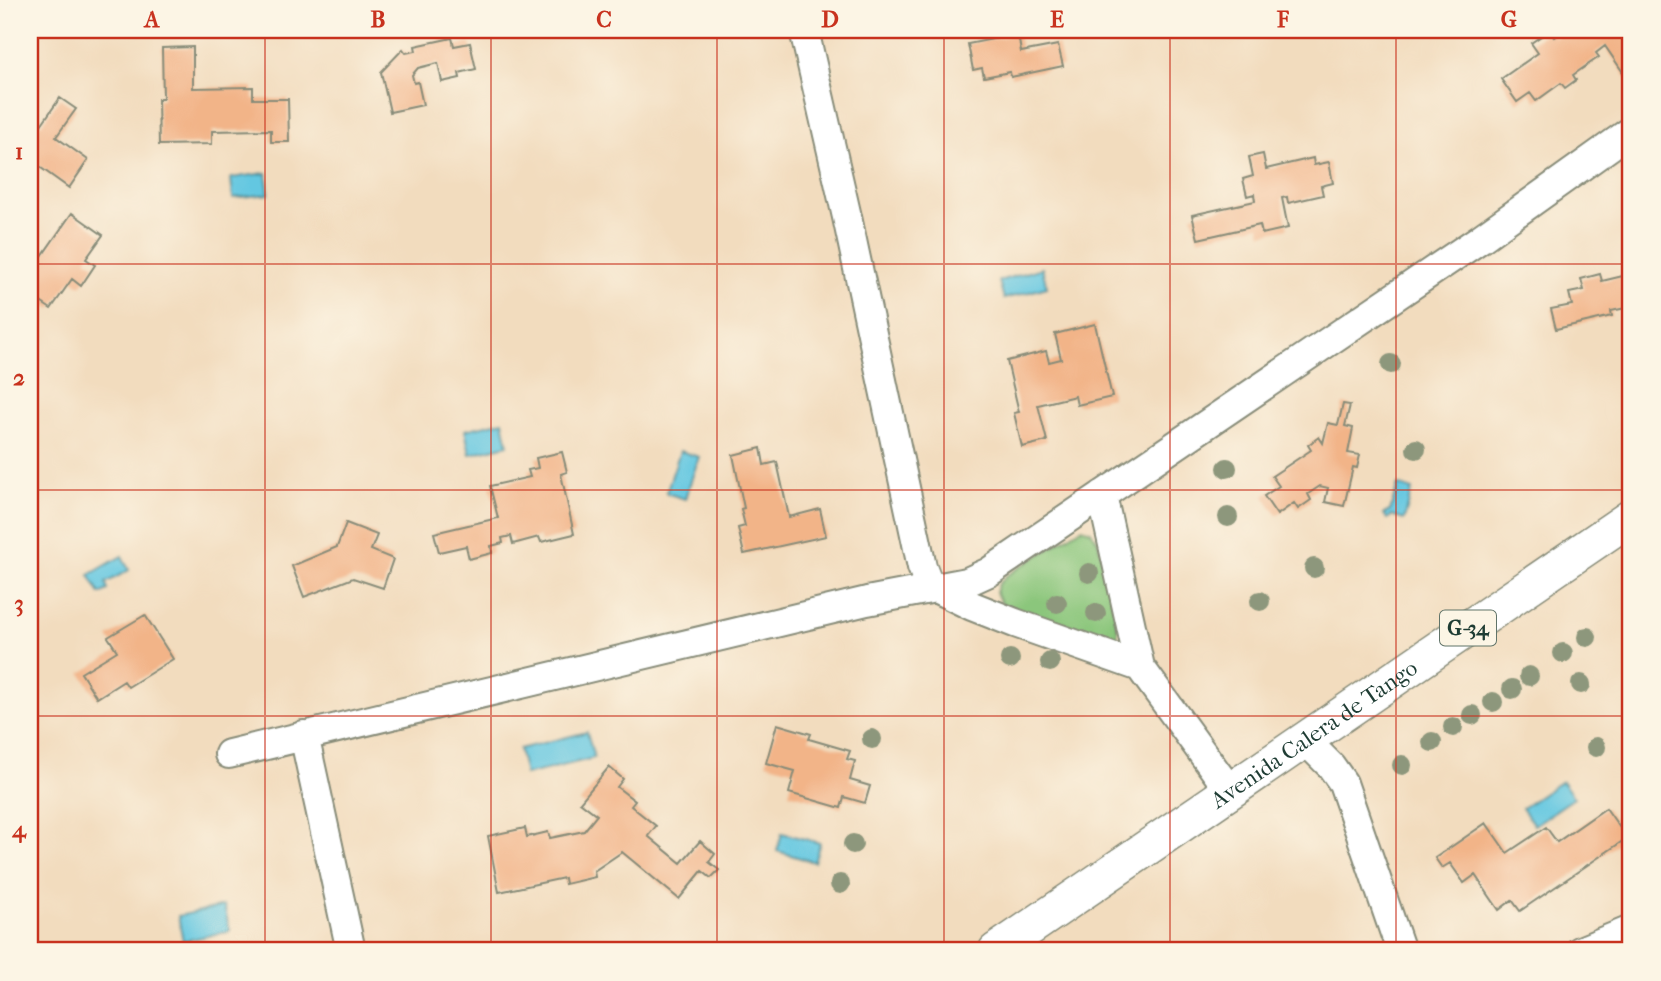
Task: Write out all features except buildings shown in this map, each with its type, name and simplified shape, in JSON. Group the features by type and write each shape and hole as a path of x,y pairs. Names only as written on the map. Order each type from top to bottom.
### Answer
{"main road":[{"name":"Avenida Calera de Tango","path":"996,951 1631,517"}],"street":[{"path":"804,30 848,217 922,567 932,588 1015,623 1140,667"},
{"path":"229,754 932,588 967,582 989,572 1480,239 1631,131"},
{"path":"1102,495 1140,667 1230,791"},
{"path":"304,735 351,951"},
{"path":"1305,740 1331,766 1343,783 1401,951"},
{"path":"1580,951 1631,930"}],"path":[{"path":"30,940 32,951"}],"green space":[{"path":"1082,528 1091,531 1098,541 1118,629 1117,638 1109,644 1002,604 996,593 998,585 1006,576"}],"water":[{"path":"266,173 269,194 233,198 231,178"},
{"path":"1042,268 1047,287 1004,299 999,281"},
{"path":"503,421 508,445 470,454 465,430"},
{"path":"680,451 699,457 685,499 666,493"},
{"path":"1398,485 1412,490 1404,520 1392,516 1387,519 1384,514 1390,511"},
{"path":"122,556 129,570 106,583 108,590 100,594 89,575"},
{"path":"587,732 594,758 525,775 519,749"},
{"path":"1562,781 1574,798 1534,825 1522,808"},
{"path":"782,833 820,843 814,862 777,851"},
{"path":"224,906 230,931 183,941 178,916"}]}
